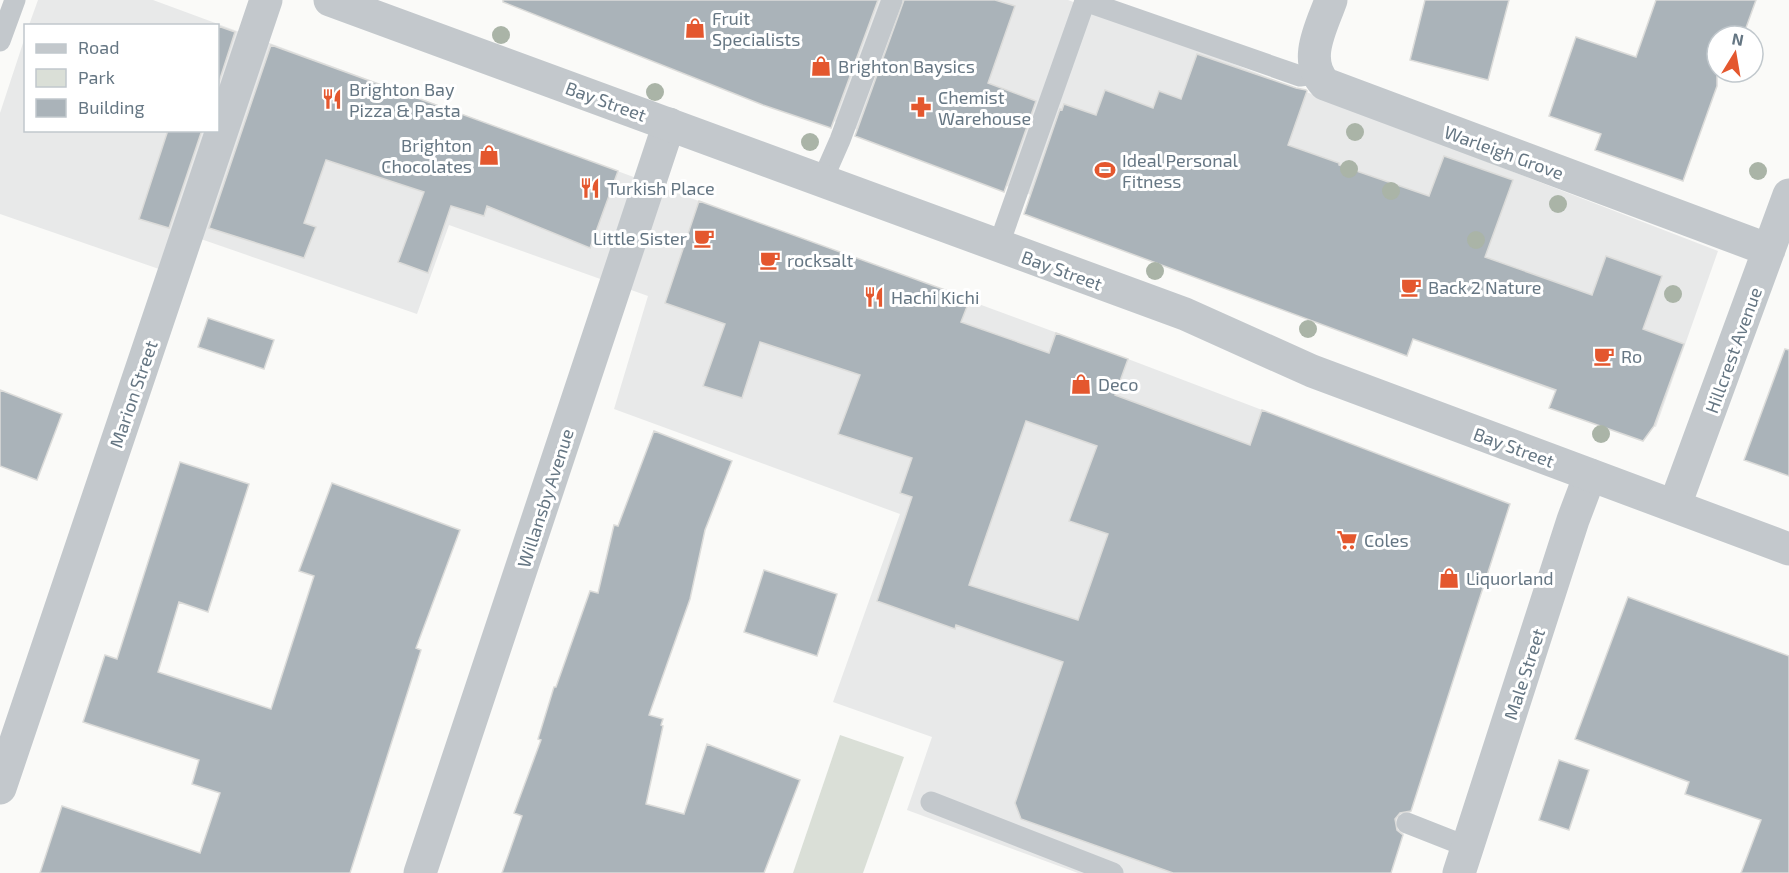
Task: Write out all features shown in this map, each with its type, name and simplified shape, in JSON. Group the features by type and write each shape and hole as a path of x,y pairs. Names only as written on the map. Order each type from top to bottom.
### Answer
{"street":[{"name":"Marion Street","path":"0,788 266,0"},
{"name":"Bay Street","path":"330,0 1185,315 1312,371 1789,549"},
{"path":"1316,74 1314,50 1331,0"},
{"name":"Warleigh Grove","path":"1316,74 1325,84 1335,89 1769,250"},
{"name":"Willansby Avenue","path":"420,873 669,124"},
{"name":"Hillcrest Avenue","path":"1675,505 1789,195"},
{"name":"Male Street","path":"1463,860 1573,520 1590,475"}],"lane":[{"path":"0,42 15,0"},
{"path":"822,181 840,140 892,0"},
{"path":"998,247 1085,1 1300,76 1316,74"},
{"path":"932,802 1113,873"},
{"path":"1407,823 1463,860"}],"shaded area":[{"path":"38,0 153,0 218,24 29,24"},
{"path":"510,0 1068,0 1718,251 1656,427"},
{"path":"219,24 1128,359 1509,504 1391,873 1078,873 907,810 932,737 833,702 900,514 614,409 648,296 449,225 417,314 172,229 159,269 0,214 0,113 24,40 24,132 219,132"}],"green space":[{"path":"840,735 904,757 863,873 793,873"}],"building":[{"path":"503,0 878,0 831,128 763,105 503,2"},
{"path":"904,0 995,0 1015,6 988,83 1036,101 1004,192 855,136"},
{"path":"1425,0 1509,0 1488,80 1410,60"},
{"path":"1656,0 1756,0 1747,24 1705,24 1705,84 1717,84 1717,86 1683,181 1595,150 1601,134 1549,116 1576,37 1636,57"},
{"path":"219,26 235,32 219,82"},
{"path":"271,45 618,171 590,248 487,206 484,216 451,206 428,273 398,262 424,192 326,160 304,223 316,227 304,258 209,228"},
{"path":"1197,54 1307,91 1288,145 1429,196 1444,156 1513,180 1485,257 1592,295 1606,256 1662,276 1643,329 1684,344 1654,426 1643,441 1549,408 1556,390 1413,339 1407,356 1024,214 1060,109 1062,110 1064,104 1096,115 1105,90 1153,108 1159,91 1181,99"},
{"path":"167,132 201,132 169,228 139,219"},
{"path":"699,201 970,299 961,322 1049,353 1056,333 1128,359 1115,395 1250,445 1262,410 1510,504 1411,811 1400,813 1395,819 1397,830 1403,835 1391,873 1173,873 1021,819 1015,803 1063,662 956,625 955,629 877,601 912,497 900,493 912,458 838,434 860,375 760,342 742,398 703,386 725,324 665,303","holes":["1026,421 1097,446 1069,521 1108,534 1078,620 969,585"]},
{"path":"208,318 274,340 264,369 198,347"},
{"path":"1785,349 1789,350 1789,476 1744,460"},
{"path":"0,390 62,414 37,480 0,466"},
{"path":"654,431 732,461 705,530 690,599 649,715 663,719 661,725 663,726 646,804 684,814 707,744 800,780 764,873 502,873 522,816 514,813 541,740 538,739 554,687 556,687 590,591 598,593 614,525 618,526"},
{"path":"180,462 249,484 208,612 179,602 158,672 271,709 314,576 299,571 332,483 460,530 416,648 421,650 350,873 40,873 62,806 200,853 220,793 192,784 199,760 83,722 105,655 117,659"},
{"path":"764,570 837,594 817,656 744,632"},
{"path":"1628,597 1789,656 1789,873 1741,873 1761,820 1685,794 1689,782 1575,739"},
{"path":"1559,760 1589,770 1569,830 1539,820"}],"place":[{"name":"Fruit Specialists","path":"695,28"},
{"name":"Brighton Baysics","path":"821,66"},
{"name":"Brighton Bay Pizza & Pasta","path":"332,99"},
{"name":"Chemist Warehouse","path":"921,107"},
{"name":"Brighton Chocolates","path":"489,155"},
{"name":"Ideal Personal Fitness","path":"1105,170"},
{"name":"Turkish Place","path":"590,188"},
{"name":"Little Sister","path":"704,238"},
{"name":"rocksalt","path":"770,260"},
{"name":"Back 2 Nature","path":"1411,287"},
{"name":"Hachi Kichi","path":"874,297"},
{"name":"Ro","path":"1604,356"},
{"name":"Deco","path":"1081,384"},
{"name":"Coles","path":"1347,540"},
{"name":"Liquorland","path":"1449,578"}]}
